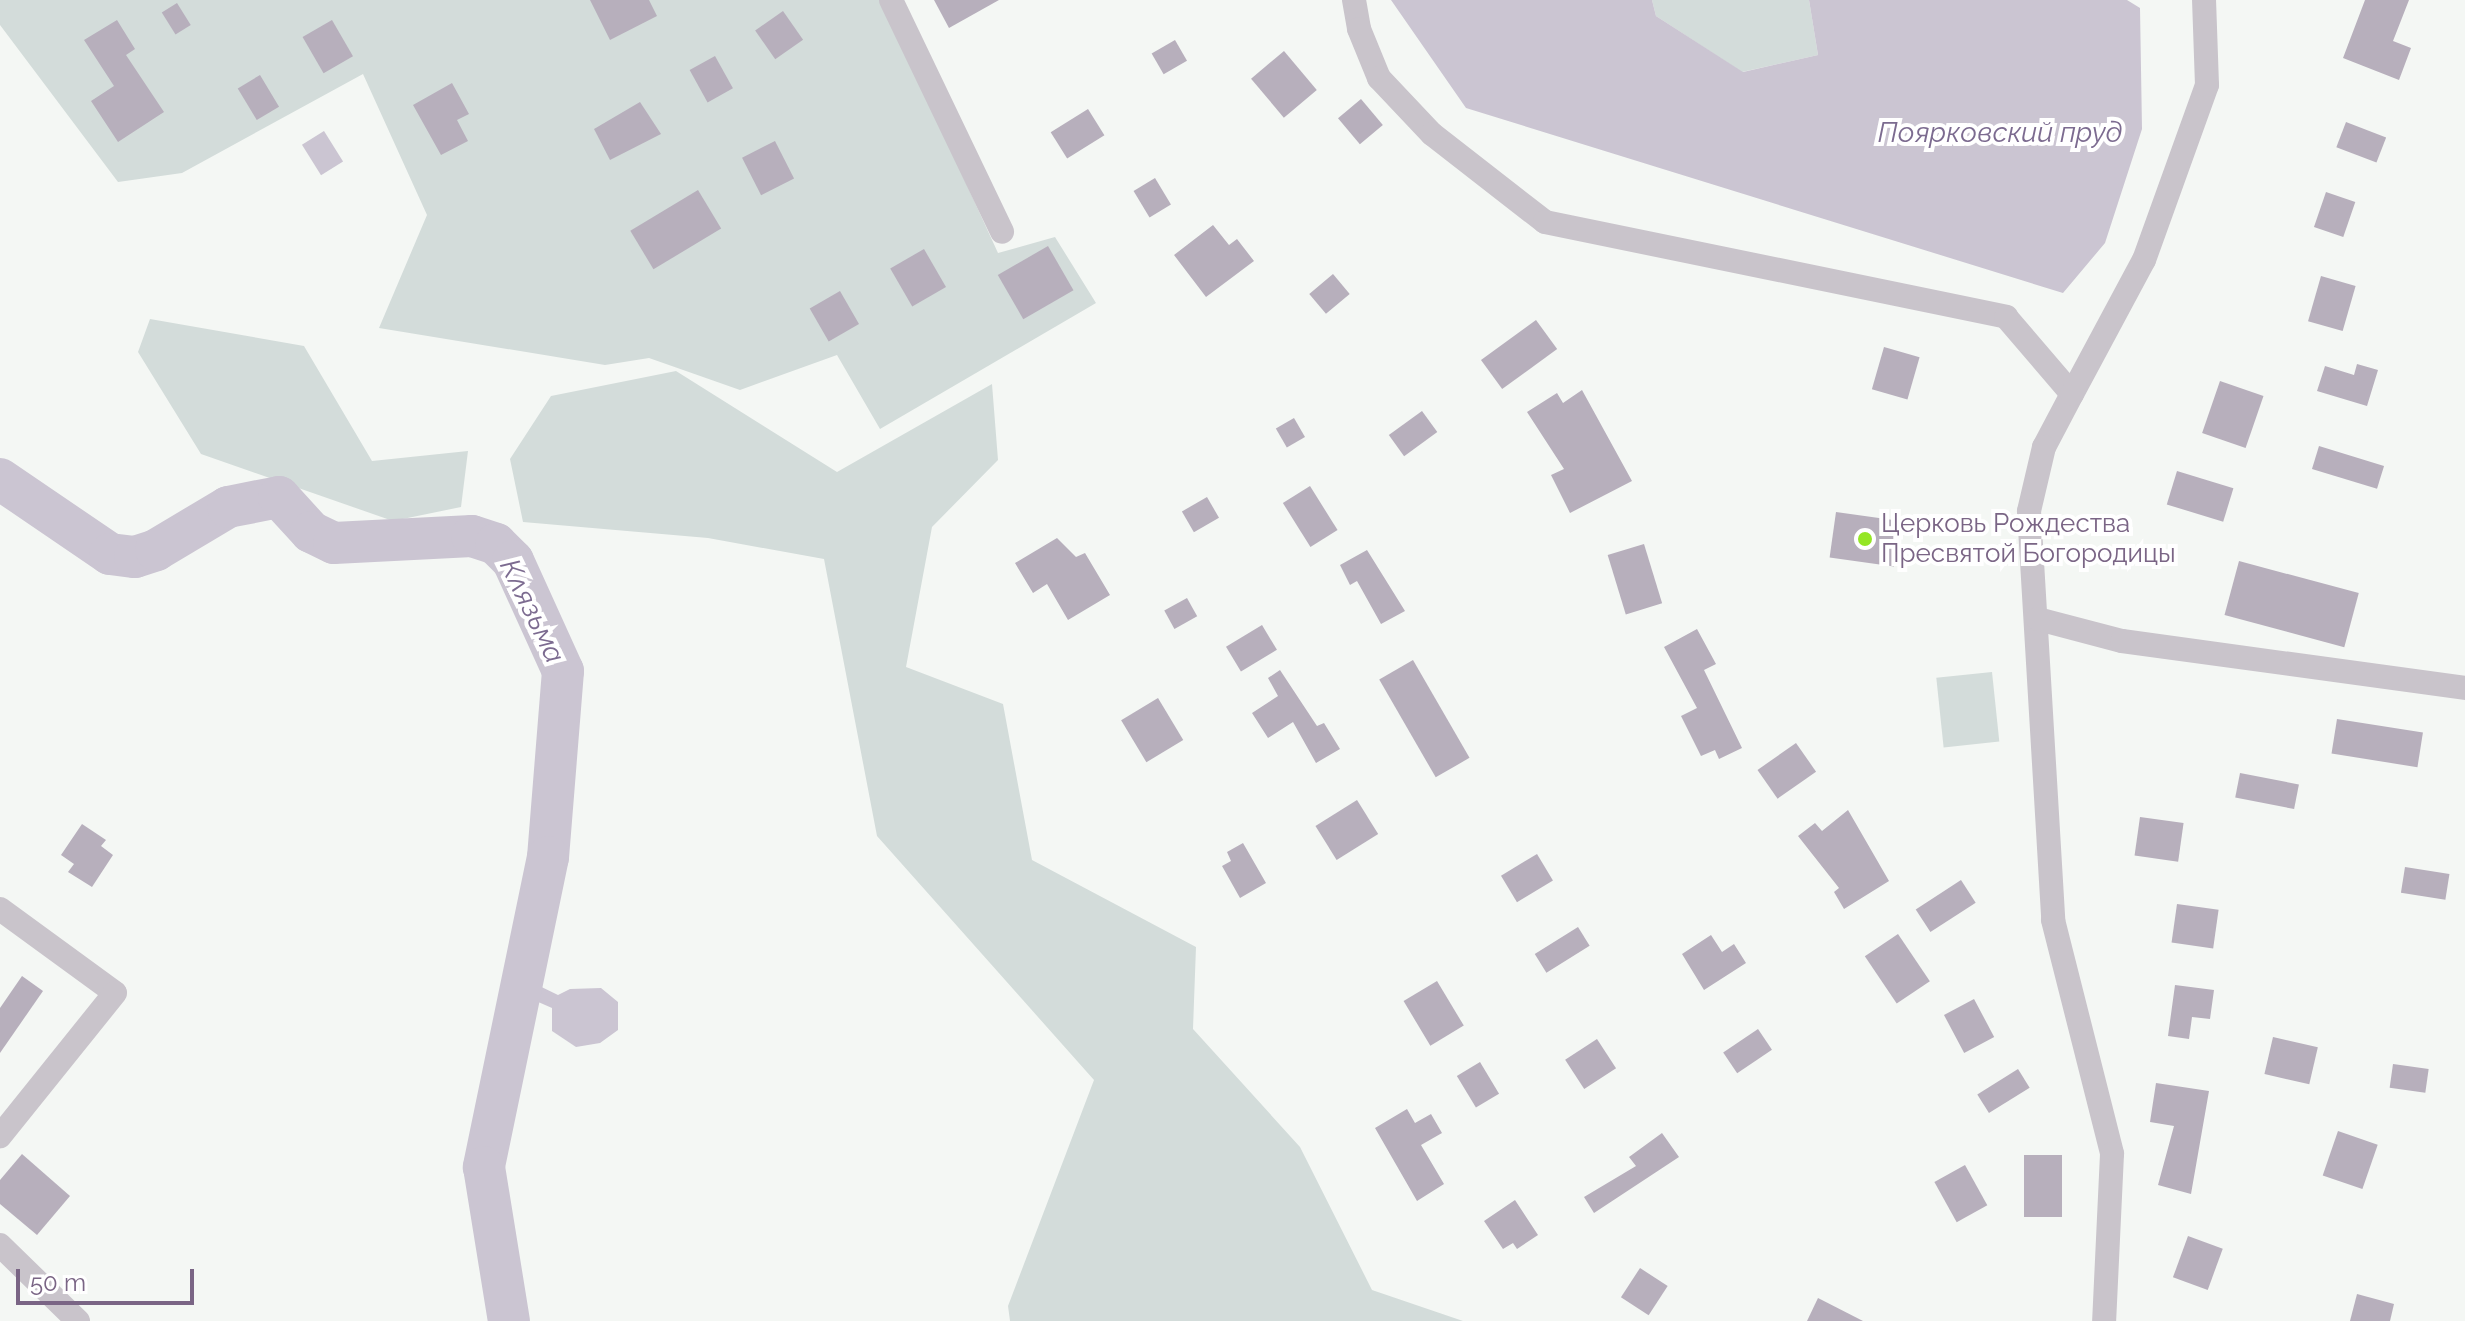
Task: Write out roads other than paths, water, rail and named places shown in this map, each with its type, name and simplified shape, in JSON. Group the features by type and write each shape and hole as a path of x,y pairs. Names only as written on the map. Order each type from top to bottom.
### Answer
{"street":[{"path":"891,0 1002,232"},
{"path":"1354,0 1359,29 1379,78 1432,134 1545,222 2006,317 2072,394"},
{"path":"2104,1321 2111,1260 2112,1154 2053,920 2038,619 2029,511 2044,447 2144,260 2207,85 2204,0"},
{"path":"2038,619 2122,641 2465,688"},
{"path":"0,909 115,993 0,1136"},
{"path":"0,1245 78,1321"}],"water":[{"name":"Поярковский пруд","path":"1391,0 1652,0 1656,16 1743,72 1818,55 1809,0 2127,0 2140,8 2142,129 2105,243 2063,293 1466,108"},
{"path":"324,131 343,162 321,175 302,145"},
{"path":"523,978 558,995 570,989 601,988 618,1002 618,1030 600,1043 576,1047 552,1031 552,1008 520,994"}],"waterway":[{"name":"Клязьма","path":"0,479 110,554 135,557 156,550 228,507 279,497 311,532 334,543 472,536 496,544 513,561 563,671 548,857 484,1167 509,1321"}],"place":[{"name":"Церковь Рождества Пресвятой Богородицы","path":"1865,539"}]}
